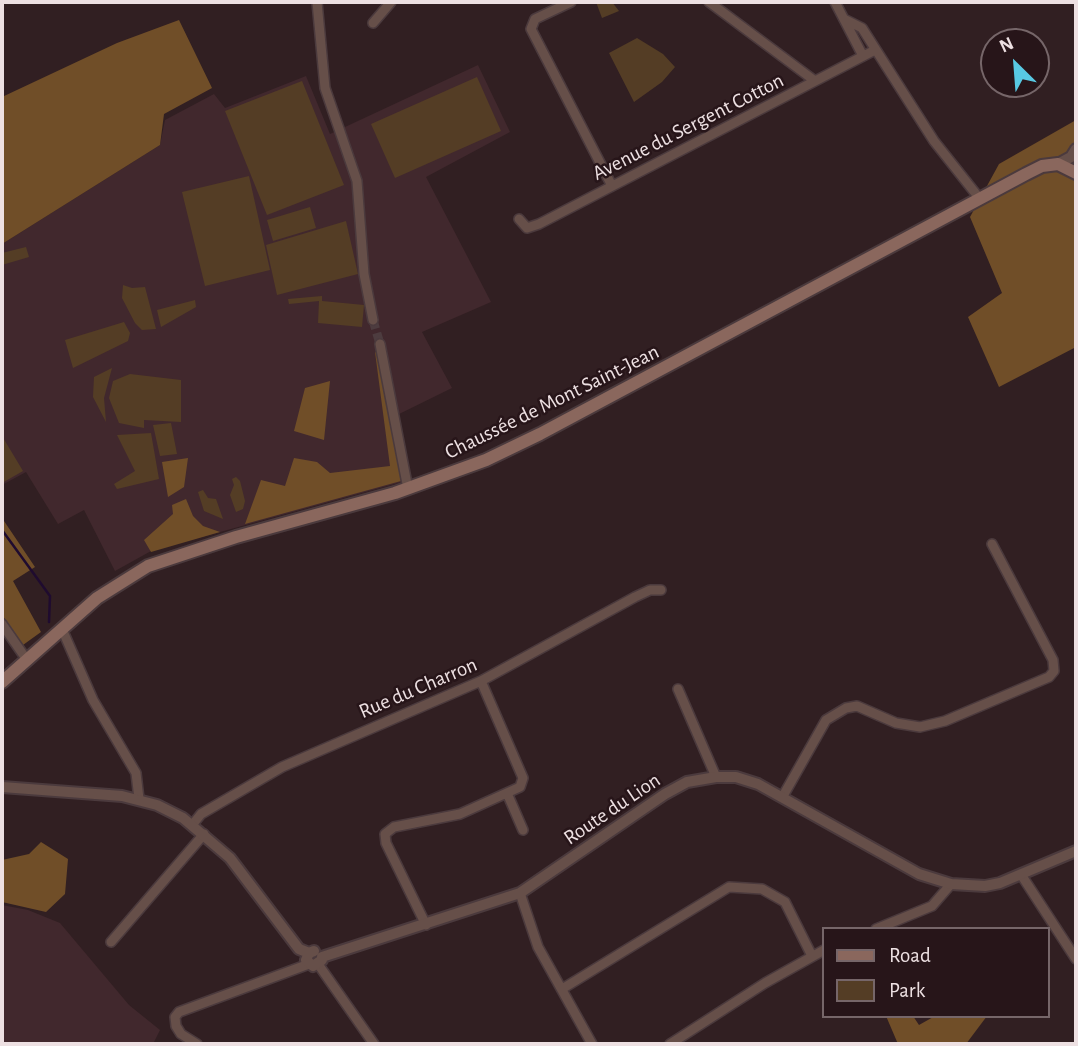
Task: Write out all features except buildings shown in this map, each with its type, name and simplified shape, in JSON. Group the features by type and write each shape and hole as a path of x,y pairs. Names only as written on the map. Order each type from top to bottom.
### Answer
{"main road":[{"name":"Chaussée de Mont Saint-Jean","path":"2,682 115,586 173,556 408,489 477,464 540,434 1042,166 1058,164"},
{"path":"1058,164 1076,173"}],"street":[{"path":"317,2 325,88 356,181 364,274 373,320"},
{"path":"373,23 391,2"},
{"path":"571,2 555,5 536,19 532,33 612,186"},
{"path":"709,2 815,81"},
{"path":"835,2 863,56"},
{"path":"844,19 862,28 933,141 980,199"},
{"name":"Avenue du Sergent Cotton","path":"519,219 527,228 532,227 875,50"},
{"name":"Chaussée de Mont Saint-Jean","path":"1058,164 1071,157 1076,149"},
{"path":"380,344 408,489"},
{"path":"783,796 826,720 846,708 870,709 896,723 920,727 945,721 1049,677 1054,671 1053,660 992,544"},
{"name":"Rue du Charron","path":"193,824 201,814 282,768 481,681 635,597 650,590 661,590"},
{"path":"2,624 27,660"},
{"path":"62,629 93,700 136,773 139,799"},
{"path":"426,925 386,843 385,834 394,827 460,814 520,787 523,778 481,681"},
{"path":"678,689 716,777"},
{"name":"Route du Lion","path":"314,959 520,893 665,794 687,782 716,777 736,777 783,796 919,874 951,884 985,886 1022,876 1076,851"},
{"path":"2,787 104,793 139,799 193,824 237,867 290,939 314,959 374,1044"},
{"path":"508,793 523,830"},
{"path":"111,942 204,834"},
{"path":"1022,876 1076,959"},
{"path":"881,927 932,906 951,884"},
{"path":"562,989 729,887 762,889 785,902 812,956"},
{"path":"520,893 538,947 592,1044"},
{"path":"670,1044 822,951"},
{"path":"197,1044 181,1034 175,1017 187,1007 314,959"}],"shaded area":[{"path":"179,20 212,88 164,114 160,145 2,244 2,97 117,43"},
{"path":"478,65 510,132 426,177 491,302 422,332 452,388 393,417 402,482 151,551 115,571 84,510 58,524 26,472 2,485 2,244 160,145 165,120 214,94 225,108 306,76 330,134"},
{"path":"1076,120 1076,347 999,387 968,317 1002,293 970,217 999,164"},
{"path":"375,352 381,356 401,481 245,524 261,480 285,486 294,458 317,462 330,473 390,466"},
{"path":"330,381 324,440 294,431 305,388"},
{"path":"188,458 184,487 168,497 162,462"},
{"path":"186,499 193,516 203,526 220,532 151,552 144,540 173,514 172,505"},
{"path":"2,518 35,567 13,581 41,632 23,645 2,615"},
{"path":"41,842 68,859 65,894 46,912 2,902 2,860 29,854"},
{"path":"2,905 28,910 60,923 129,1005 160,1030 153,1044 2,1044"},
{"path":"887,1018 914,1018 919,1025 931,1018 986,1018 966,1044 898,1044"}],"green space":[{"path":"596,2 612,2 619,11 602,18"},
{"path":"637,38 663,54 675,67 662,82 634,102 609,53"},
{"path":"477,77 501,131 395,178 371,124"},
{"path":"302,81 344,185 267,215 225,111"},
{"path":"249,176 270,270 205,286 182,192"},
{"path":"310,207 316,228 273,241 267,220"},
{"path":"346,221 358,274 277,295 266,245"},
{"path":"26,247 29,257 2,265 2,253"},
{"path":"123,285 132,288 145,287 156,329 142,330 135,323 122,298"},
{"path":"322,296 322,301 364,305 362,327 318,323 319,301 289,304 288,299"},
{"path":"195,300 196,307 161,327 157,310"},
{"path":"124,322 130,333 128,341 73,368 65,340"},
{"path":"112,368 104,398 106,422 93,397 94,377"},
{"path":"130,374 181,380 181,422 144,420 144,428 119,423 109,398 113,381"},
{"path":"171,423 177,454 160,456 153,425"},
{"path":"151,433 159,479 117,489 114,484 135,471 117,435"},
{"path":"2,436 23,471 2,483"},
{"path":"236,477 240,481 245,501 243,509 236,512 230,495 234,485 232,479"},
{"path":"203,490 208,498 216,499 223,519 204,511 198,492"}],"waterway":[{"path":"2,530 50,596 49,622"}],"tunnel":[{"path":"373,320 380,344"}]}
